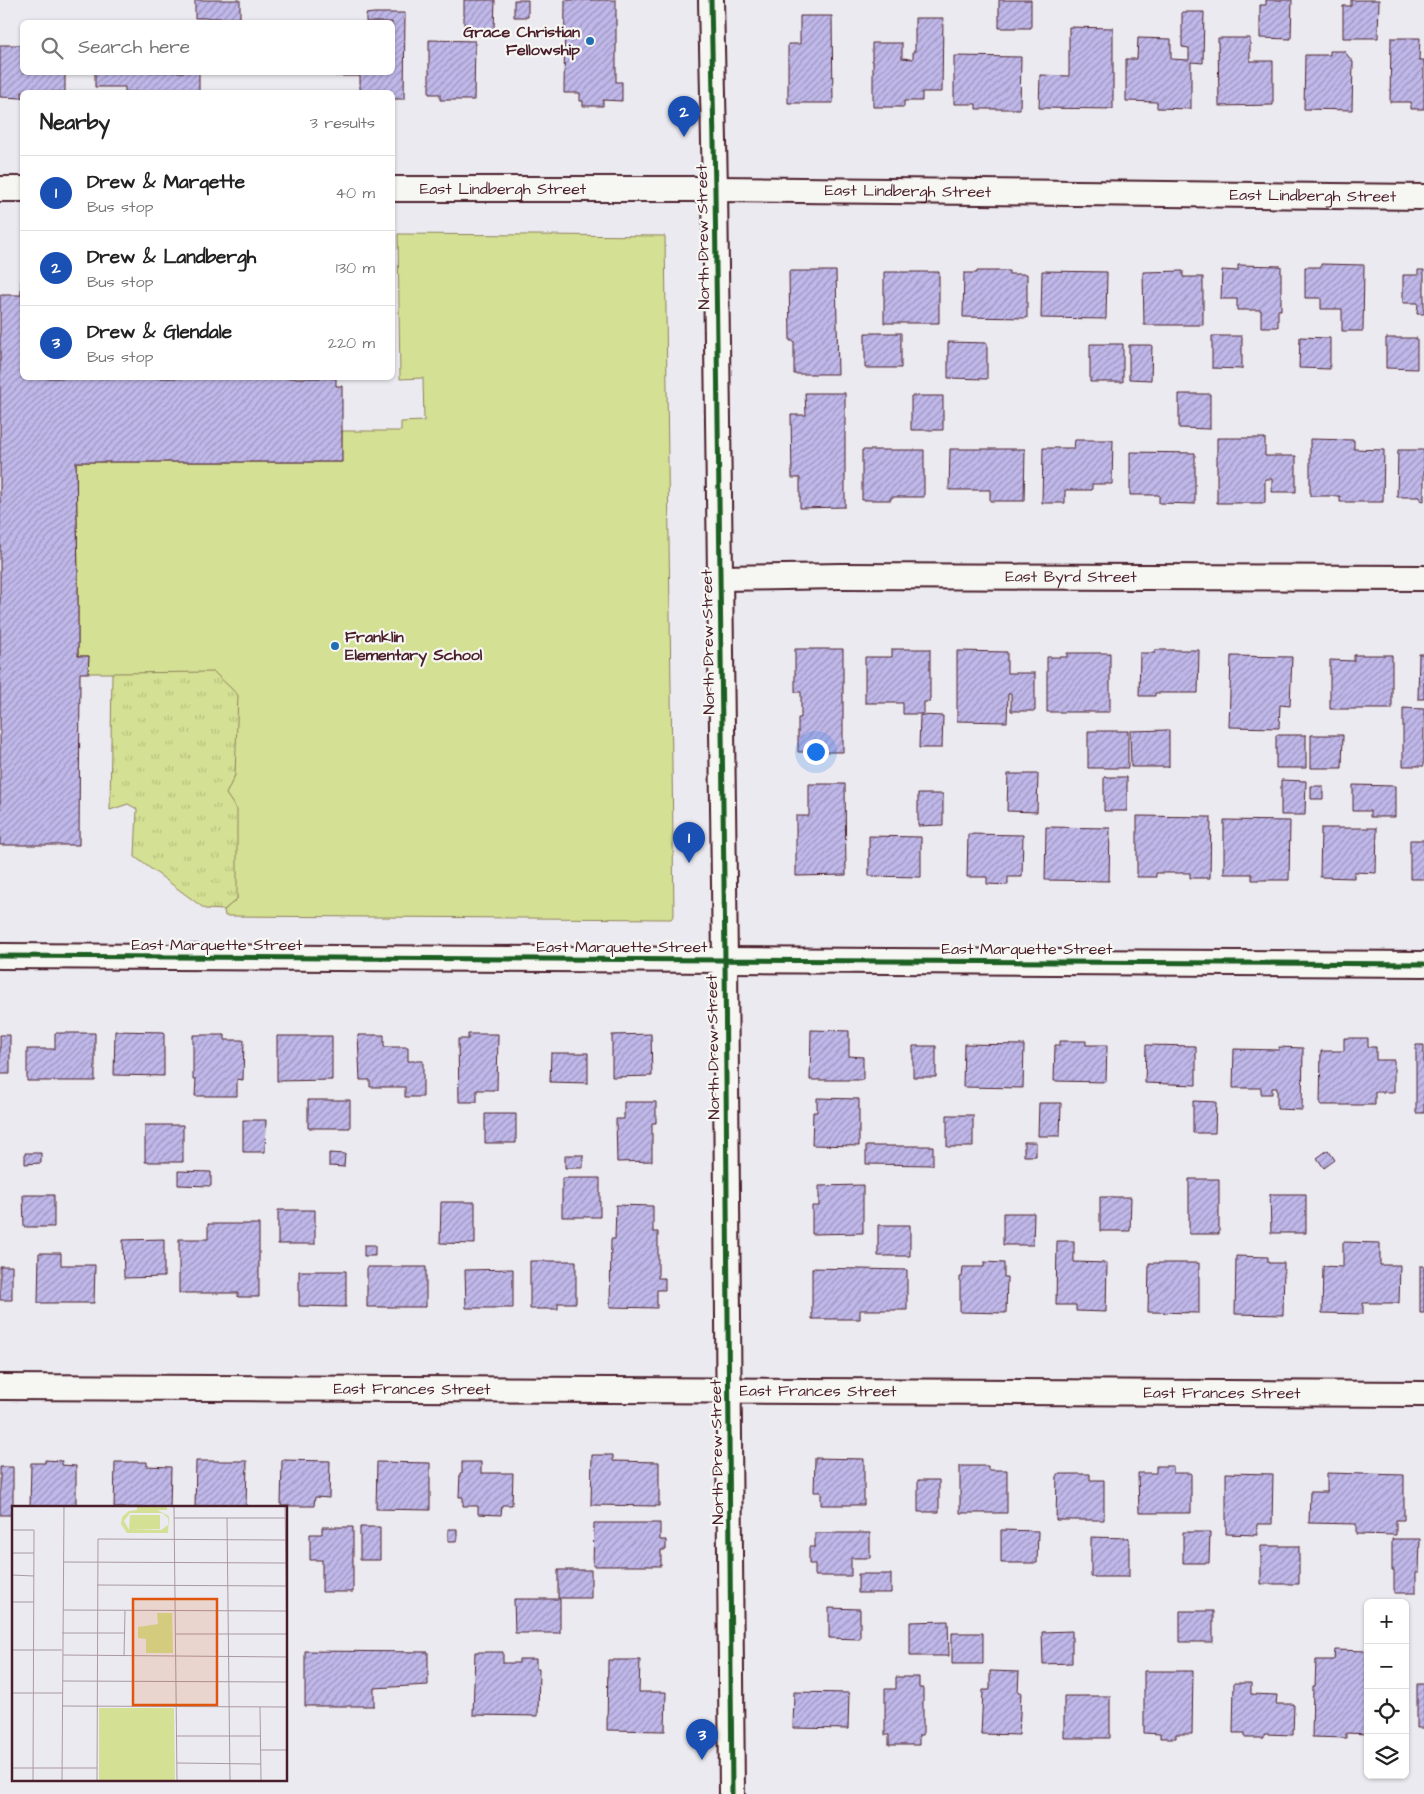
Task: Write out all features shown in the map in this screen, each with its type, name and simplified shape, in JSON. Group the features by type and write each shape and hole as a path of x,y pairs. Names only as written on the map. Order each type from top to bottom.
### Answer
{"street":[{"name":"North Drew Street","path":"712,0 725,960 732,1794"},
{"path":"0,189 20,189"},
{"name":"East Lindbergh Street","path":"395,189 716,189 1424,197"},
{"name":"East Byrd Street","path":"720,578 841,576 1424,578"},
{"name":"East Marquette Street","path":"0,956 1424,964"},
{"name":"East Frances Street","path":"0,1387 1424,1394"}],"green space":[{"name":"Franklin Elementary School","path":"398,234 665,236 674,915 671,919 225,916 224,910 237,899 225,794 235,775 112,673 88,673 89,656 78,656 76,462 341,462 342,431 401,431 401,422 424,421 423,378 400,379"},
{"path":"214,672 238,695 235,775 226,794 237,810 237,899 224,910 205,909 135,857 137,809 128,804 110,810 112,673"}],"building":[{"path":"195,0 240,0 240,18 195,18"},
{"path":"464,0 495,0 494,29 464,29"},
{"path":"514,0 528,0 528,17 514,17"},
{"name":"Grace Christian Fellowship","path":"565,0 616,0 616,82 622,82 622,101 603,100 603,106 583,106 583,101 580,101 580,93 564,93"},
{"path":"999,0 1031,0 1031,28 999,28"},
{"path":"1266,0 1292,0 1291,39 1260,38 1260,5 1266,5"},
{"path":"1351,0 1379,0 1378,38 1343,38 1343,6 1351,6"},
{"path":"1182,12 1204,12 1203,63 1191,62 1191,109 1157,108 1157,102 1126,101 1126,59 1137,59 1138,38 1171,39 1171,59 1189,60 1189,48 1182,47"},
{"path":"405,13 404,99 395,99 395,90 360,90 360,76 335,76 395,75 395,20 366,20 366,14"},
{"path":"800,16 832,16 833,103 788,103 788,44 800,44"},
{"path":"915,18 943,18 942,92 922,92 922,101 904,101 904,107 873,107 872,43 902,43 902,58 913,59 913,51 915,51"},
{"path":"1069,27 1113,28 1113,109 1039,108 1040,75 1069,76"},
{"path":"1218,38 1250,38 1250,61 1273,61 1273,105 1219,106"},
{"path":"1391,38 1420,38 1419,60 1424,60 1424,109 1411,109 1411,102 1390,102"},
{"path":"429,40 475,41 474,100 440,100 440,94 429,94"},
{"path":"0,45 20,45 20,75 65,75 65,90 20,90 20,98 0,97"},
{"path":"1330,51 1344,51 1353,62 1352,110 1304,109 1305,55 1330,55"},
{"path":"954,56 1021,57 1020,109 976,109 976,104 954,104"},
{"path":"95,75 199,75 199,90 125,90 125,87 95,87"},
{"path":"1321,264 1364,265 1363,331 1342,331 1342,309 1321,309 1321,298 1305,298 1305,267 1321,267"},
{"path":"1238,265 1281,266 1281,310 1278,310 1278,327 1261,327 1261,310 1237,310 1237,299 1221,299 1222,270 1238,271"},
{"path":"1418,270 1424,270 1424,314 1417,314 1418,303 1403,303 1403,275 1418,275"},
{"path":"789,271 836,271 838,374 794,374 794,341 790,341"},
{"path":"977,271 1009,271 1009,274 1027,274 1027,318 963,317 964,273 977,273"},
{"path":"1042,271 1107,272 1106,319 1041,318"},
{"path":"1183,271 1183,277 1203,277 1203,325 1144,325 1143,272"},
{"path":"884,272 939,272 939,323 884,323"},
{"path":"0,295 20,295 20,380 336,380 336,386 342,386 342,462 76,462 78,656 89,656 88,673 80,673 79,845 0,845"},
{"path":"865,333 901,333 901,368 865,368"},
{"path":"1212,336 1242,336 1242,369 1212,368"},
{"path":"1300,337 1330,338 1330,369 1299,368"},
{"path":"1386,338 1417,338 1417,369 1386,368"},
{"path":"948,342 987,343 987,379 948,378"},
{"path":"1090,344 1123,344 1123,382 1090,382"},
{"path":"1129,345 1152,345 1151,380 1129,379"},
{"path":"805,393 845,393 845,507 800,508 800,478 792,478 791,415 806,415"},
{"path":"1179,394 1210,394 1210,429 1179,428"},
{"path":"911,396 943,396 943,430 911,430"},
{"path":"1217,438 1265,438 1265,456 1296,456 1296,492 1272,492 1272,479 1265,479 1265,503 1217,503"},
{"path":"1310,439 1354,440 1354,449 1384,450 1383,502 1340,502 1340,496 1310,496"},
{"path":"1075,440 1113,440 1112,484 1092,484 1092,490 1065,490 1065,503 1042,503 1043,448 1074,448"},
{"path":"950,449 1025,449 1024,501 990,501 990,490 949,490"},
{"path":"862,450 924,450 924,497 891,497 891,500 862,500"},
{"path":"1398,450 1424,450 1424,501 1420,500 1420,497 1397,497"},
{"path":"1130,452 1195,453 1195,504 1159,503 1159,495 1130,495"},
{"path":"795,649 843,649 843,752 798,752 798,718 801,718 801,692 795,692"},
{"path":"892,649 930,649 930,702 924,702 924,714 903,714 903,703 865,703 865,657 892,657"},
{"path":"1155,650 1199,650 1198,693 1155,693 1155,696 1139,696 1140,653 1155,653"},
{"path":"957,651 1007,652 1007,673 1035,673 1035,711 1011,711 1011,694 1008,694 1007,722 957,721"},
{"path":"1067,653 1110,653 1110,712 1047,712 1047,657 1067,657"},
{"path":"1419,654 1424,654 1424,699 1418,699"},
{"path":"1354,655 1392,655 1392,709 1330,709 1330,660 1354,661"},
{"path":"1231,656 1292,657 1290,706 1280,705 1279,728 1229,727"},
{"path":"1403,708 1424,709 1424,766 1403,766"},
{"path":"920,715 943,716 942,748 919,748"},
{"path":"1169,730 1169,767 1131,767 1130,731"},
{"path":"1088,731 1128,731 1128,768 1088,768"},
{"path":"1276,735 1306,735 1306,768 1276,768"},
{"path":"1311,735 1343,735 1342,768 1311,768"},
{"path":"1008,774 1038,774 1037,812 1007,811"},
{"path":"1104,777 1127,777 1127,811 1104,811"},
{"path":"1281,780 1306,781 1305,815 1281,815"},
{"path":"809,784 845,784 846,875 796,876 796,816 809,816"},
{"path":"1353,785 1395,786 1395,817 1370,817 1370,811 1353,811"},
{"path":"1311,786 1323,786 1323,799 1311,799"},
{"path":"918,794 943,794 943,825 918,826"},
{"path":"1137,816 1211,817 1210,878 1190,878 1190,873 1156,873 1156,877 1137,877"},
{"path":"1224,820 1290,821 1289,880 1252,880 1252,874 1224,874"},
{"path":"1046,827 1110,828 1109,881 1045,880"},
{"path":"1321,828 1377,828 1376,873 1354,872 1354,878 1320,877"},
{"path":"968,834 1023,835 1022,877 1008,877 1008,885 987,884 987,877 967,877"},
{"path":"869,836 921,837 921,877 869,876"},
{"path":"1410,840 1424,840 1424,879 1410,879"},
{"path":"811,1030 849,1031 849,1056 863,1057 863,1080 810,1080"},
{"path":"115,1031 164,1032 164,1076 114,1075"},
{"path":"55,1033 95,1033 95,1081 27,1081 27,1049 55,1049"},
{"path":"468,1034 498,1034 497,1090 477,1090 477,1102 459,1102 458,1039 468,1039"},
{"path":"651,1034 652,1076 612,1077 612,1035"},
{"path":"0,1035 10,1035 10,1074 0,1074"},
{"path":"193,1035 225,1035 225,1040 244,1040 243,1080 237,1079 237,1096 195,1096 196,1079 193,1079"},
{"path":"358,1035 384,1035 384,1047 408,1047 408,1061 423,1061 423,1097 405,1097 405,1087 370,1087 370,1080 360,1080"},
{"path":"277,1036 332,1036 332,1080 277,1081"},
{"path":"1344,1038 1368,1038 1368,1047 1376,1047 1376,1060 1394,1060 1394,1092 1375,1092 1375,1105 1320,1105 1321,1051 1344,1051"},
{"path":"1060,1041 1086,1041 1086,1045 1107,1045 1106,1082 1054,1081 1055,1045 1060,1045"},
{"path":"964,1044 1024,1045 1023,1088 963,1087"},
{"path":"1146,1045 1196,1046 1196,1085 1145,1083"},
{"path":"1416,1045 1424,1045 1424,1113 1416,1113"},
{"path":"913,1046 936,1046 936,1077 913,1077"},
{"path":"1279,1047 1303,1048 1302,1110 1277,1109 1277,1088 1272,1088 1272,1094 1261,1094 1261,1088 1233,1088 1234,1049 1279,1050"},
{"path":"551,1053 588,1053 588,1083 550,1082"},
{"path":"817,1098 859,1099 859,1146 812,1145 813,1112 817,1112"},
{"path":"308,1100 350,1100 350,1128 308,1128"},
{"path":"1193,1101 1216,1102 1215,1133 1193,1133"},
{"path":"624,1102 656,1102 656,1123 652,1123 652,1161 617,1162 616,1119 624,1119"},
{"path":"1039,1103 1061,1103 1060,1136 1038,1136"},
{"path":"485,1114 516,1114 516,1143 485,1143"},
{"path":"947,1115 973,1115 973,1147 947,1147"},
{"path":"243,1120 266,1120 265,1152 243,1152"},
{"path":"145,1125 183,1125 183,1162 145,1162"},
{"path":"1024,1142 1036,1142 1036,1156 1024,1156"},
{"path":"866,1146 933,1146 933,1165 866,1164"},
{"path":"1328,1150 1335,1160 1324,1168 1317,1158"},
{"path":"25,1153 41,1153 41,1163 25,1164"},
{"path":"329,1153 345,1154 344,1167 329,1166"},
{"path":"565,1155 583,1155 583,1168 565,1168"},
{"path":"178,1171 211,1172 211,1186 178,1185"},
{"path":"562,1178 600,1178 600,1217 562,1217"},
{"path":"1189,1179 1219,1179 1219,1234 1189,1234"},
{"path":"863,1185 863,1233 812,1234 812,1206 819,1206 819,1186"},
{"path":"1270,1194 1306,1194 1306,1233 1271,1233"},
{"path":"23,1195 54,1195 54,1227 24,1227"},
{"path":"1100,1197 1131,1197 1130,1231 1100,1231"},
{"path":"441,1202 475,1202 475,1244 440,1243"},
{"path":"616,1205 653,1206 653,1232 658,1232 658,1278 665,1278 665,1290 657,1290 657,1308 610,1307 611,1239 615,1239"},
{"path":"278,1210 315,1210 315,1244 278,1244"},
{"path":"1003,1213 1034,1213 1033,1245 1003,1245"},
{"path":"208,1224 259,1224 259,1297 238,1297 238,1293 179,1293 179,1239 208,1239"},
{"path":"878,1225 910,1225 910,1256 878,1256"},
{"path":"164,1239 164,1277 124,1278 123,1240"},
{"path":"1057,1241 1074,1241 1074,1262 1107,1263 1106,1312 1076,1311 1076,1305 1056,1305"},
{"path":"1343,1242 1380,1243 1380,1265 1400,1265 1399,1303 1363,1303 1363,1314 1322,1313 1323,1266 1343,1267"},
{"path":"364,1245 375,1245 375,1256 364,1256"},
{"path":"39,1253 61,1253 61,1265 95,1265 94,1303 38,1303"},
{"path":"1236,1256 1268,1257 1268,1263 1284,1263 1283,1315 1235,1314"},
{"path":"530,1261 576,1261 576,1303 558,1303 558,1309 530,1309"},
{"path":"984,1262 1004,1263 1004,1277 1007,1277 1006,1313 960,1312 960,1277 962,1277 963,1267 984,1267"},
{"path":"1149,1263 1199,1263 1199,1313 1148,1312"},
{"path":"0,1266 12,1266 12,1300 0,1300"},
{"path":"1420,1266 1424,1266 1424,1313 1420,1313"},
{"path":"367,1267 426,1267 426,1307 367,1307"},
{"path":"812,1268 907,1270 907,1310 860,1310 860,1319 812,1319"},
{"path":"513,1269 513,1308 466,1308 465,1270"},
{"path":"299,1271 346,1271 346,1307 299,1306"},
{"path":"592,1455 613,1455 613,1461 659,1462 659,1506 591,1505"},
{"path":"815,1458 864,1459 864,1505 821,1505 821,1492 814,1492"},
{"path":"45,1460 62,1461 62,1465 76,1466 76,1506 30,1506 31,1463 45,1463"},
{"path":"282,1460 330,1461 329,1498 315,1497 314,1506 281,1506"},
{"path":"196,1461 247,1461 246,1506 195,1506"},
{"path":"115,1462 147,1462 147,1466 171,1467 170,1506 114,1506"},
{"path":"377,1462 430,1463 430,1510 376,1509"},
{"path":"462,1462 481,1462 481,1473 513,1473 512,1505 502,1505 501,1515 478,1514 478,1506 463,1506 463,1497 459,1497"},
{"path":"960,1466 988,1466 988,1470 1007,1470 1007,1513 960,1513"},
{"path":"1156,1466 1173,1466 1173,1473 1191,1473 1191,1513 1139,1513 1138,1473 1156,1473"},
{"path":"0,1467 13,1467 12,1515 0,1515"},
{"path":"1226,1473 1273,1474 1272,1524 1257,1524 1257,1535 1226,1534"},
{"path":"1327,1473 1404,1475 1404,1520 1396,1520 1396,1535 1356,1534 1356,1524 1309,1523 1310,1492 1327,1492"},
{"path":"1057,1474 1090,1474 1090,1480 1104,1480 1104,1520 1056,1520"},
{"path":"918,1480 939,1480 939,1512 918,1512"},
{"path":"594,1523 660,1523 660,1540 666,1540 666,1550 661,1550 661,1566 593,1566"},
{"path":"322,1527 353,1527 353,1592 322,1592 322,1560 310,1560 310,1534 322,1534"},
{"path":"360,1527 380,1527 380,1560 360,1560"},
{"path":"448,1529 457,1529 457,1541 448,1541"},
{"path":"1001,1530 1038,1531 1037,1563 1001,1563"},
{"path":"1183,1532 1210,1532 1209,1563 1183,1563"},
{"path":"815,1533 870,1533 870,1558 851,1558 851,1576 815,1576 815,1564 809,1564 809,1547 815,1547"},
{"path":"1091,1537 1129,1538 1129,1577 1091,1577"},
{"path":"1392,1539 1420,1539 1419,1572 1416,1572 1416,1593 1394,1593"},
{"path":"1261,1546 1299,1546 1299,1584 1261,1584"},
{"path":"558,1570 591,1570 591,1598 558,1598"},
{"path":"858,1574 891,1574 891,1593 858,1593"},
{"path":"514,1599 560,1599 560,1633 515,1633"},
{"path":"829,1608 860,1609 860,1639 829,1638"},
{"path":"1180,1611 1213,1611 1213,1642 1180,1642"},
{"path":"948,1621 949,1656 910,1656 910,1622"},
{"path":"1072,1631 1072,1663 1043,1664 1042,1632"},
{"path":"952,1633 983,1633 983,1664 952,1664"},
{"path":"1335,1650 1364,1651 1364,1734 1346,1733 1346,1738 1312,1737 1313,1686 1315,1686 1316,1660 1334,1660"},
{"path":"305,1651 428,1652 428,1685 374,1688 374,1706 305,1706"},
{"path":"475,1652 503,1652 503,1663 519,1663 519,1659 536,1659 536,1669 539,1669 538,1716 473,1715"},
{"path":"608,1660 640,1660 639,1692 666,1692 665,1731 607,1730"},
{"path":"990,1671 1019,1672 1018,1692 1021,1692 1019,1735 981,1734 983,1690 990,1690"},
{"path":"1144,1671 1193,1671 1192,1734 1176,1734 1176,1738 1160,1738 1160,1734 1144,1733"},
{"path":"896,1677 919,1677 919,1688 923,1688 923,1735 919,1735 919,1745 889,1745 889,1735 885,1735 885,1689 896,1689"},
{"path":"1234,1683 1251,1683 1251,1694 1277,1695 1276,1704 1294,1704 1293,1735 1264,1734 1264,1738 1245,1738 1245,1733 1233,1733"},
{"path":"1417,1684 1424,1684 1424,1728 1417,1728"},
{"path":"794,1692 849,1693 848,1729 793,1728"},
{"path":"1064,1696 1110,1696 1110,1738 1064,1738"}],"cycle path":[{"path":"711,0 725,960 732,1794"},
{"path":"0,956 1424,964"}],"place":[{"name":"Grace Christian Fellowship","path":"590,41"},
{"name":"Drew & Landbergh","path":"684,137"},
{"name":"Franklin Elementary School","path":"335,646"},
{"name":"Drew & Marqette","path":"689,863"},
{"name":"Drew & Glendale","path":"702,1760"}]}
